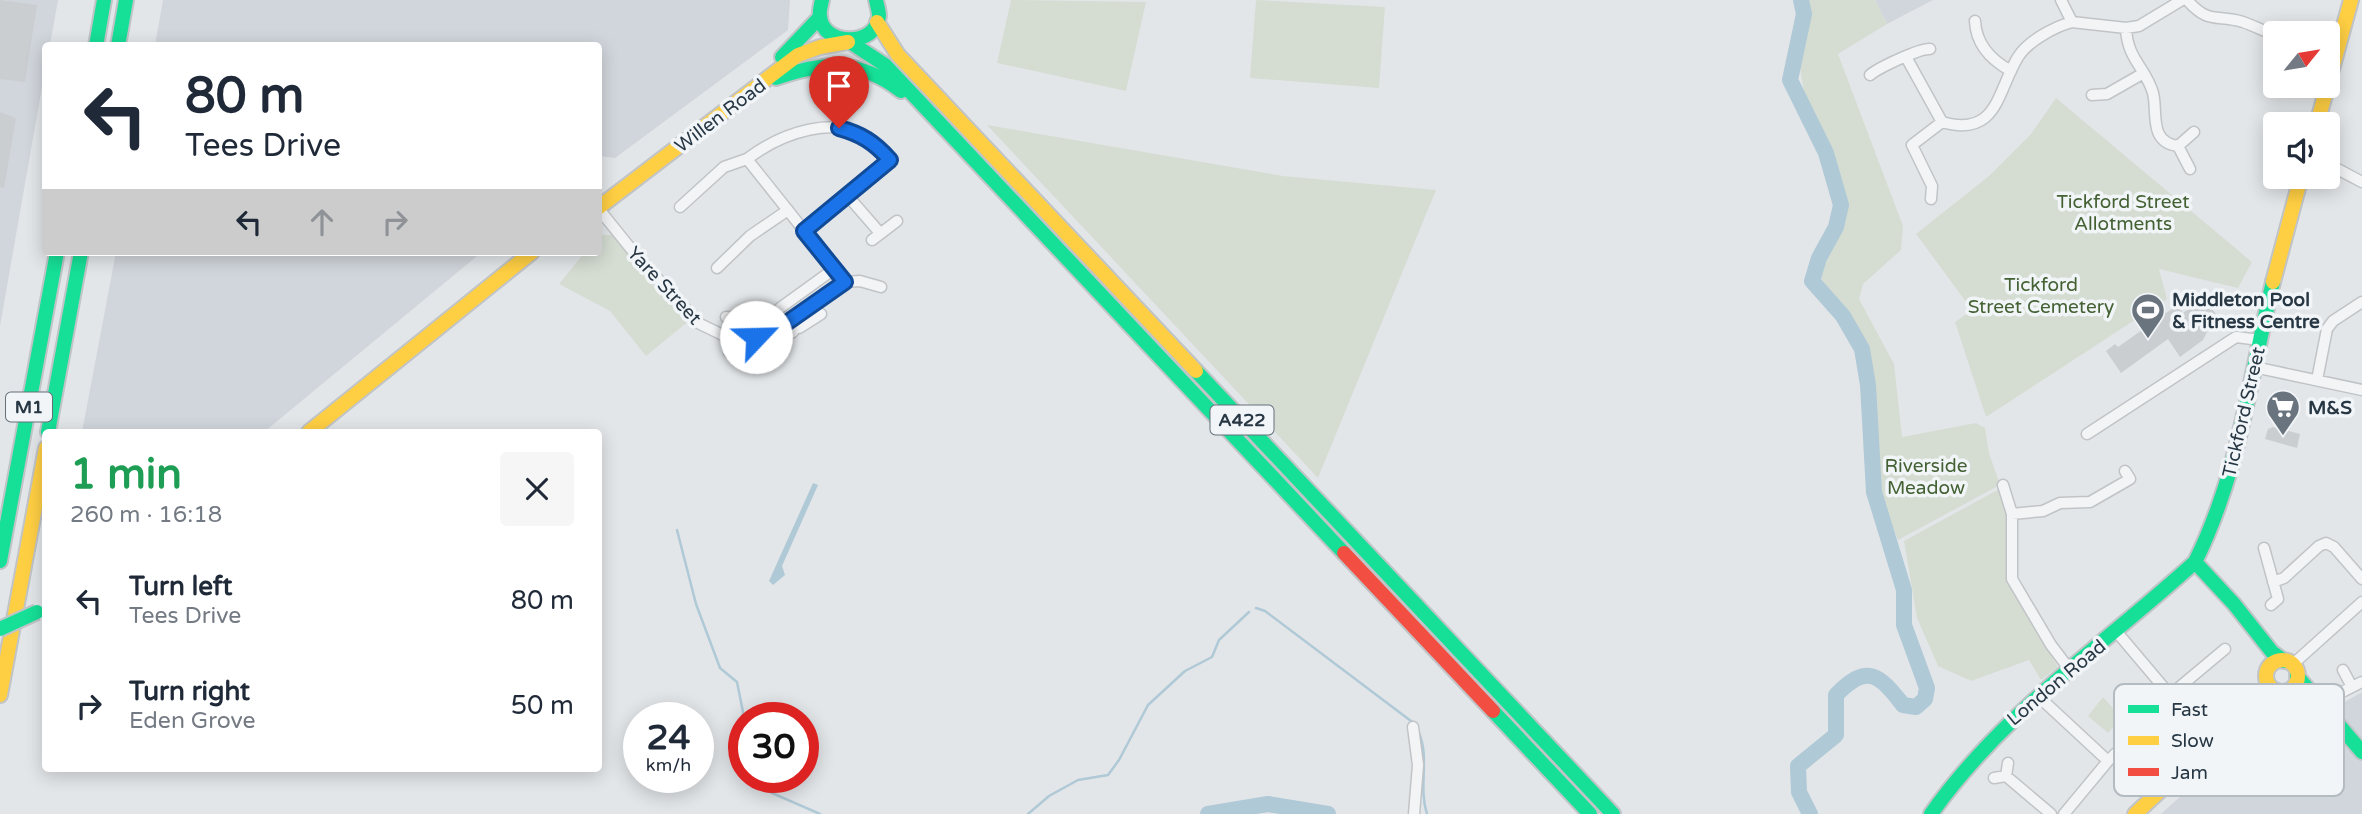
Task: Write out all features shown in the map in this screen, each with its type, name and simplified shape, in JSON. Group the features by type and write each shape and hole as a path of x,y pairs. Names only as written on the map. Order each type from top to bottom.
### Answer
{"main road":[{"path":"97,42 104,0"},
{"path":"119,42 127,0"},
{"path":"2340,34 2351,0"},
{"path":"820,6 827,32 833,37 850,42 867,36 877,22 878,2"},
{"name":"Willen Road","path":"602,197 792,50 820,6"},
{"name":"A422","path":"877,22 898,55 1613,814"},
{"name":"A422","path":"850,42 885,65 1590,814"},
{"name":"Willen Road","path":"602,205 797,55 820,47 850,42"},
{"path":"759,85 808,67 829,65 864,68 884,76 940,123"},
{"name":"Tickford Street","path":"2195,562 2230,477 2259,340 2298,189"},
{"name":"M1","path":"0,561 56,256"},
{"name":"M1","path":"49,429 80,256"},
{"path":"313,429 527,256"},
{"path":"322,429 536,256"},
{"name":"M1","path":"0,695 42,469"},
{"path":"2195,562 2216,582 2277,657 2291,667 2305,684"},
{"name":"London Road","path":"1931,814 1970,762 2038,696 2195,562"},
{"path":"0,629 41,609"},
{"path":"2257,632 2269,684"},
{"path":"2262,684 2272,664 2291,667"},
{"path":"2291,667 2292,684"},
{"path":"2344,732 2362,752"},
{"path":"2135,814 2154,796"}],"street":[{"path":"2061,0 2072,22"},
{"path":"1906,57 1942,122 1960,127 1989,114 1997,107 2011,71 2026,47 2063,24 2072,22 2126,28 2139,26 2184,0 2199,13 2213,19 2241,22 2263,30"},
{"path":"1975,20 1975,31 1990,57 2011,71"},
{"path":"2126,28 2129,49 2153,93 2153,120 2165,141 2178,146 2190,169"},
{"path":"1870,75 1879,67 1921,48 1930,49"},
{"path":"2092,95 2107,94 2142,74"},
{"path":"1931,199 1932,186 1912,145 1942,122"},
{"path":"680,207 724,167 747,159 769,143 782,138 822,128 839,128 857,132 875,142 890,160 804,231"},
{"path":"2178,146 2194,132"},
{"path":"747,159 845,282 860,281 881,287"},
{"path":"2340,170 2362,182"},
{"path":"847,195 876,237 897,221"},
{"path":"717,268 750,236 788,210"},
{"name":"Yare Street","path":"602,213 640,260 700,324 711,332 731,337 777,335 796,330 821,314"},
{"name":"Yare Street","path":"726,317 747,320 765,317 834,269"},
{"name":"Yare Street","path":"764,345 802,312 845,282"},
{"path":"2317,380 2328,329 2333,321 2362,302"},
{"path":"802,312 810,321"},
{"path":"746,337 747,320"},
{"path":"729,352 731,337"},
{"path":"2087,435 2236,337 2259,340"},
{"path":"2254,367 2362,390"},
{"path":"2012,514 2043,511 2060,503 2090,502 2130,479 2125,471"},
{"path":"2003,485 2012,514 2012,579 2070,670"},
{"path":"2273,582 2284,578 2319,546 2326,544 2334,547 2362,579"},
{"path":"2264,548 2278,599 2271,606"},
{"path":"2291,667 2362,602"},
{"path":"2116,631 2161,684"},
{"path":"2183,684 2225,649"},
{"path":"2343,670 2353,687"},
{"path":"2038,696 2108,761"},
{"path":"1413,727 1418,765 1414,814"},
{"path":"2064,814 2114,755"},
{"path":"2006,776 2008,763"},
{"path":"1994,778 2006,776 2051,814"}],"shaded area":[{"path":"0,0 58,0 51,42 42,42 42,87 0,326"},
{"path":"163,0 790,0 788,30 615,158 602,156 602,42 156,42"},
{"path":"1875,0 1933,0 1887,24"},
{"path":"115,256 477,256 268,429 83,429"},
{"path":"2362,692 2362,814 2161,814 2181,796 2344,796 2344,702"}],"green space":[{"path":"1011,0 1146,2 1126,91 997,63"},
{"path":"1256,0 1385,7 1379,88 1250,78"},
{"name":"Riverside Meadow","path":"1807,0 1875,0 1887,24 1838,54 1903,226 1901,250 1863,284 1859,299 1894,364 1902,437 1976,423 1985,428 1989,453 2000,485 1898,540 1880,495 1878,444 1868,353 1847,315 1823,285 1820,274 1846,215 1839,174 1804,92 1800,68 1805,48"},
{"path":"2056,98 2252,262 2238,288 2159,269 2167,299 1986,417 1955,322 1972,310 1916,234 1989,176 2031,134"},
{"path":"987,125 1283,176 1436,190 1318,478"},
{"path":"602,235 615,235 690,320 646,356 610,311 559,284 582,256 602,256"},
{"path":"2001,488 2007,514 2007,583 2058,667 2041,680 2029,660 1971,681 1938,666 1917,618 1904,541"},
{"path":"2103,697 2114,709 2114,726 2108,733 2088,716"}],"water":[{"path":"813,483 818,485 782,566 785,575 773,585 769,581"}],"building":[{"path":"0,0 37,5 25,82 0,79"},
{"path":"0,112 16,118 4,188 0,187"},
{"name":"Middleton Pool & Fitness Centre","path":"2204,298 2221,321 2207,332 2203,340 2180,357 2168,339 2121,373 2106,351 2115,344 2118,347 2149,325 2144,318 2161,306 2166,313 2178,305 2183,313"},
{"name":"M&S","path":"2273,427 2300,434 2297,448 2265,439 2268,429"}],"waterway":[{"path":"1801,0 1804,14 1790,80 1826,153 1841,205 1836,227 1819,258 1812,281 1843,316 1862,349 1868,385 1874,492 1904,590 1904,625 1927,688 1925,699 1916,707 1903,705 1887,686 1872,676 1856,679 1836,695 1836,735 1798,766 1799,792 1810,814"},
{"path":"677,530 696,604 720,668 737,682 741,702"},
{"path":"1256,608 1265,611 1415,724"},
{"path":"1028,814 1049,796 1078,780 1108,775 1119,760 1148,705 1185,671 1212,657 1219,640 1249,612"},
{"path":"1419,733 1424,753 1427,814"},
{"path":"772,793 820,814"},
{"path":"1208,814 1268,804 1328,814"}],"traffic: fast":[{"path":"97,42 104,0"},
{"path":"119,42 126,0"},
{"path":"822,0 820,14 823,26 839,38 850,39 860,38 876,26 879,16 876,0"},
{"path":"782,57 820,17"},
{"path":"850,42 885,65 1344,553"},
{"path":"776,78 810,68 841,66 870,73 901,91"},
{"path":"0,561 56,256"},
{"path":"49,429 80,256"},
{"path":"1931,814 1959,777 2022,711 2195,562 2210,529 2233,460 2273,282"},
{"path":"1196,371 1613,814"},
{"path":"2195,562 2234,604 2272,652 2284,661"},
{"path":"0,629 37,612"},
{"path":"2297,676 2304,684"},
{"path":"1493,711 1590,814"},
{"path":"2344,731 2362,752"}],"traffic: slow":[{"path":"2320,112 2351,0"},
{"path":"877,22 898,55 1196,371"},
{"path":"602,205 798,55 820,47 848,42"},
{"path":"2273,282 2298,189"},
{"path":"313,429 527,256"},
{"path":"0,695 42,469"},
{"path":"2269,684 2266,676 2268,670 2271,665 2282,660 2293,665 2298,676"},
{"path":"2295,684 2298,676"},
{"path":"2135,814 2154,796"}],"traffic: jam":[{"path":"1344,553 1493,711"}],"place":[{"name":"Middleton Pool & Fitness Centre","path":"2148,340"},
{"name":"M&S","path":"2283,437"}],"route":[{"path":"756,337 775,331 845,282 804,231 890,160 875,142 857,132 839,128"}],"park label":[{"name":"Tickford Street Allotments","path":"2123,212"},
{"name":"Tickford Street Cemetery","path":"2041,295"}]}
